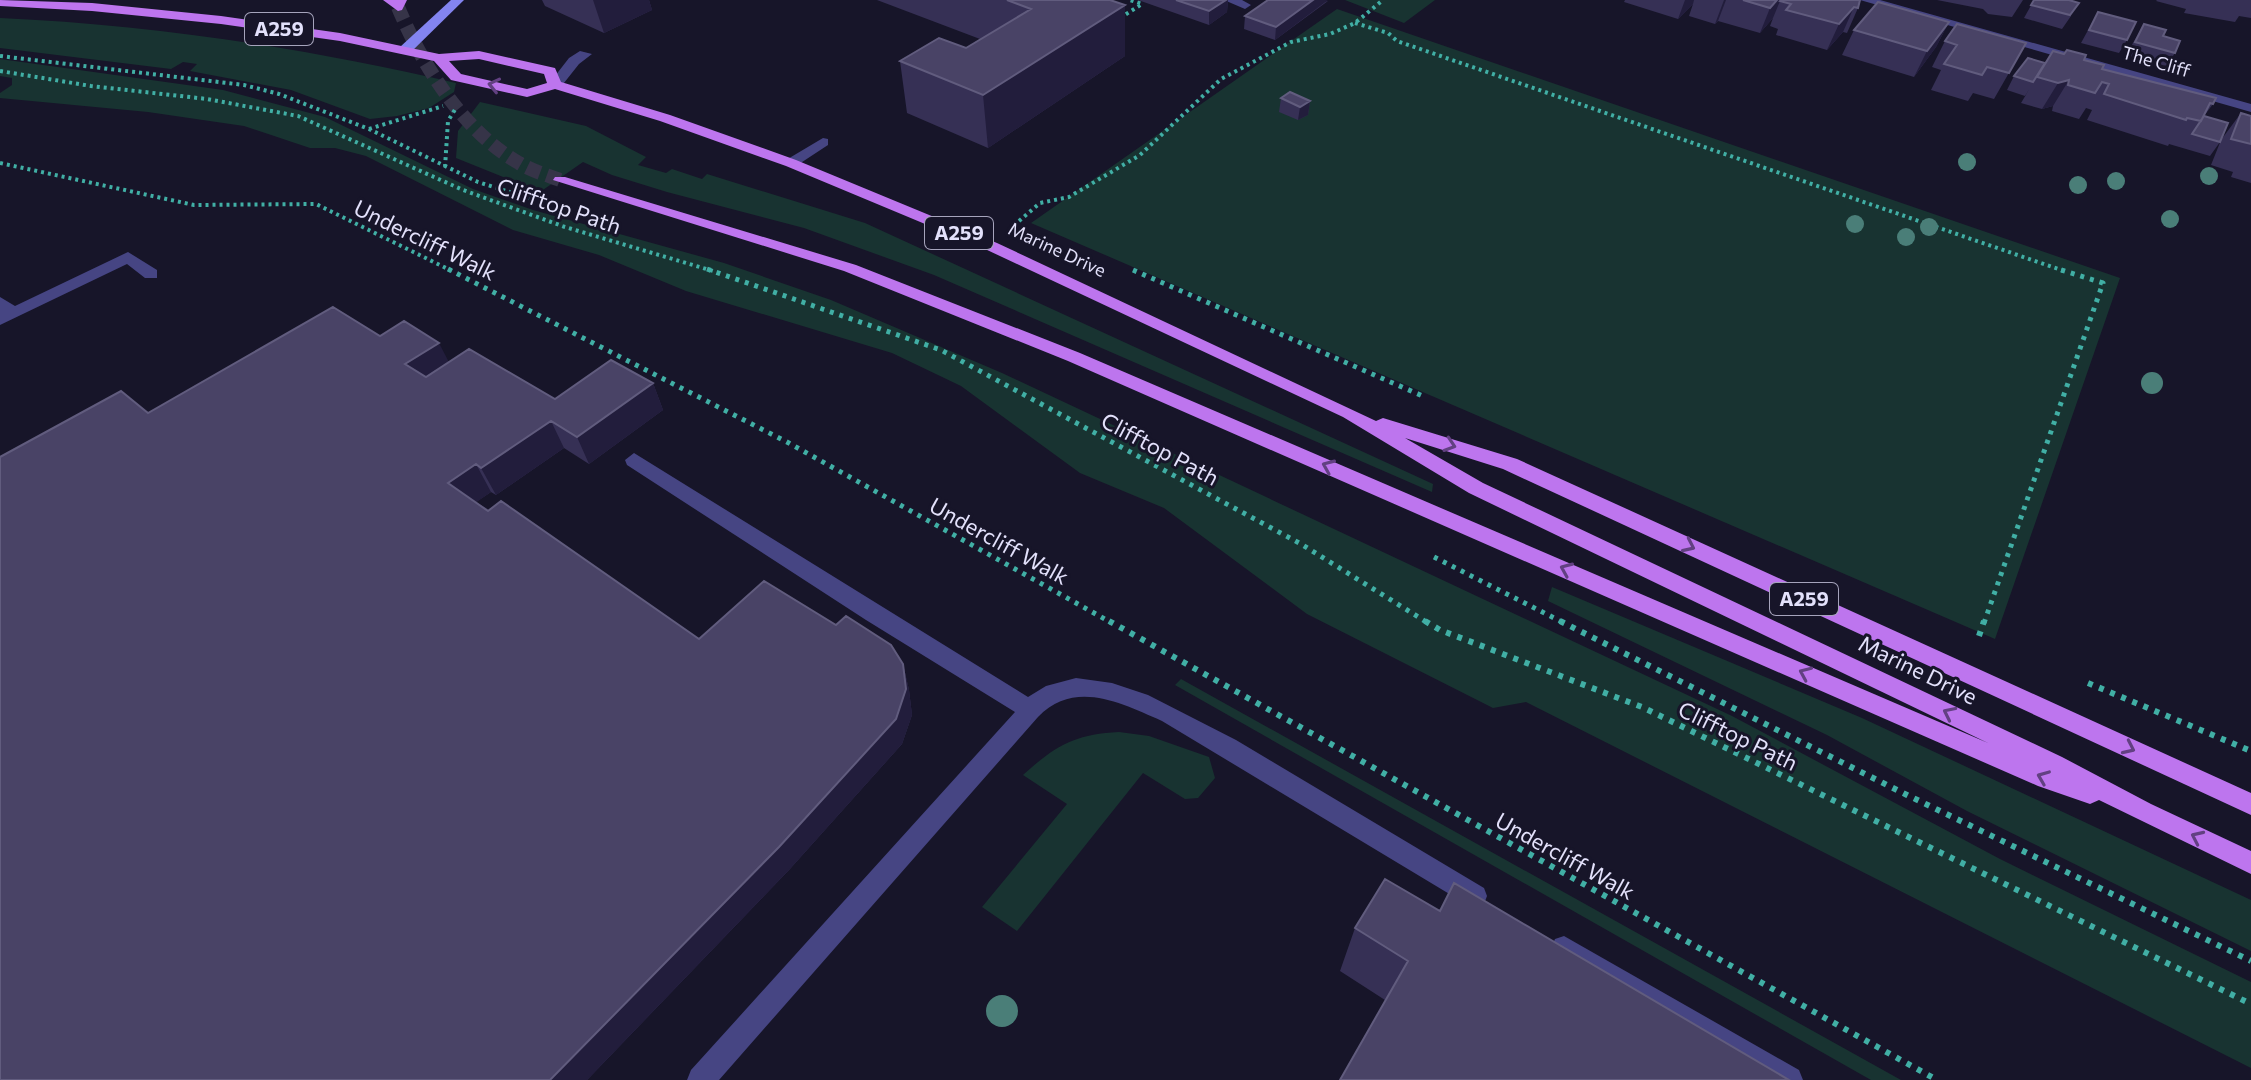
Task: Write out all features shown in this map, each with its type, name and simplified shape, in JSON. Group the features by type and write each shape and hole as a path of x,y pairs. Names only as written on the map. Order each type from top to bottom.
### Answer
{"main road":[{"name":"Marine Drive","path":"0,2 92,7 221,20 340,37 439,58 479,55 550,71 555,85"},
{"name":"Marine Drive","path":"439,58 456,77 527,93 555,85 665,118 791,163 991,246 1349,413 1476,488 2040,757 2143,812 2251,863"},
{"path":"560,180 850,268 1074,357 2046,779 2143,812"},
{"name":"Marine Drive","path":"1349,413 1510,464 2251,804"}],"street":[{"path":"405,50 458,0"},
{"path":"1230,0 1245,5"},
{"name":"The Cliff","path":"1866,0 2251,108"},
{"path":"555,85 574,61 585,54"},
{"path":"791,163 823,142"},
{"path":"5,312 128,257 151,274"},
{"path":"634,460 859,605 1030,710"},
{"path":"701,1080 1030,710 1049,693 1081,687 1114,694 1193,727 1490,905"},
{"path":"1544,937 1789,1080"}],"path":[{"path":"1111,23 1142,4 1130,0"},
{"path":"1019,221 1040,203 1069,197 1140,155 1221,79 1291,42 1330,34 1355,23 1383,0"},
{"path":"1355,23 1388,33 1397,41 1985,246 2103,283 1979,637"},
{"path":"0,56 244,85 314,106 478,182 548,203"},
{"name":"Clifftop Path","path":"0,71 91,86 207,99 298,116 463,190 565,227 741,279 941,350 1301,544 1440,630 1642,707 2251,1004"},
{"path":"445,167 448,121 462,97"},
{"path":"369,129 433,111 453,102"},
{"name":"Undercliff Walk","path":"0,163 194,205 316,204 787,442 1937,1080"},
{"path":"1005,216 1034,228"},
{"path":"1122,266 1428,398"},
{"path":"1428,554 1907,795 2251,961"},
{"path":"1969,633 1993,643"},
{"path":"2079,679 2251,751"}],"green space":[{"path":"1345,0 1435,0 1404,23"},
{"path":"1337,9 2120,278 1995,639 1031,223"},
{"path":"0,18 115,26 230,40 343,59 456,83 454,92 429,108 370,119 291,90 190,71 197,64 183,62 171,69 0,48"},
{"path":"0,59 223,90 325,117 473,189 533,210 724,263 831,300 1002,373 1732,716 2000,859 2251,982 2251,1068 1526,702 1493,708 1307,614 1164,508 1080,473 961,386 892,353 686,291 599,255 513,230 366,156 335,148 310,148 244,126 148,112 0,98 0,93 12,85 12,78 0,76"},
{"path":"480,102 586,126 646,157 638,165 666,173 672,169 702,179 707,174 865,223 1433,484 1432,492 934,275 804,228 667,192 612,175 583,162 540,192 456,158 458,131"},
{"path":"1552,587 1862,718 2251,900 2251,951 1967,811 1827,735 1548,601"},
{"path":"1181,679 1901,1080 1871,1080 1175,685"},
{"path":"1119,732 1149,736 1209,757 1215,778 1198,798 1185,799 1143,773 1017,931 982,907 1067,804 1023,775 1066,743 1090,735"}],"building":[{"path":"1007,0 1110,0 1125,5 983,95 900,61 939,38 966,48 1031,9"},
{"path":"1176,0 1226,0 1209,11"},
{"path":"1268,0 1313,0 1276,27 1245,16"},
{"path":"1743,0 1777,0 1770,8"},
{"path":"1781,0 1860,0 1858,8 1854,7 1839,24 1786,10 1791,4"},
{"path":"2034,0 2079,3 2070,15 2031,5"},
{"path":"1878,2 1949,22 1927,51 1854,30"},
{"path":"2098,12 2136,22 2127,40 2089,30"},
{"path":"1957,24 2026,43 2009,73 1987,67 1982,75 1944,64 1957,45 1945,41"},
{"path":"2144,24 2166,30 2163,36 2180,41 2175,53 2135,42"},
{"path":"2067,50 2086,55 2084,60 2104,65 2102,69 2216,98 2201,121 2186,120 2104,94 2109,84 2102,82 2095,93 2068,85 2069,80 2058,83 2037,77 2053,51 2064,54"},
{"path":"2028,58 2045,63 2033,82 2014,76"},
{"path":"1290,92 1310,101 1300,107 1281,98"},
{"path":"2241,113 2251,116 2251,144 2231,139"},
{"path":"2204,116 2228,123 2220,142 2192,134"},
{"path":"333,307 380,336 404,321 439,343 405,364 426,377 469,349 555,399 611,360 653,383 577,437 551,421 481,468 476,464 448,483 488,511 501,501 699,639 764,581 836,625 846,616 891,645 903,664 906,689 896,719 779,847 550,1080 0,1080 0,457 121,391 148,413"},
{"path":"1385,879 1440,911 1454,883 1789,1080 1340,1080 1408,961 1355,928"}],"tunnel":[{"path":"398,7 432,73 462,115 499,149 524,166 560,180"}]}
